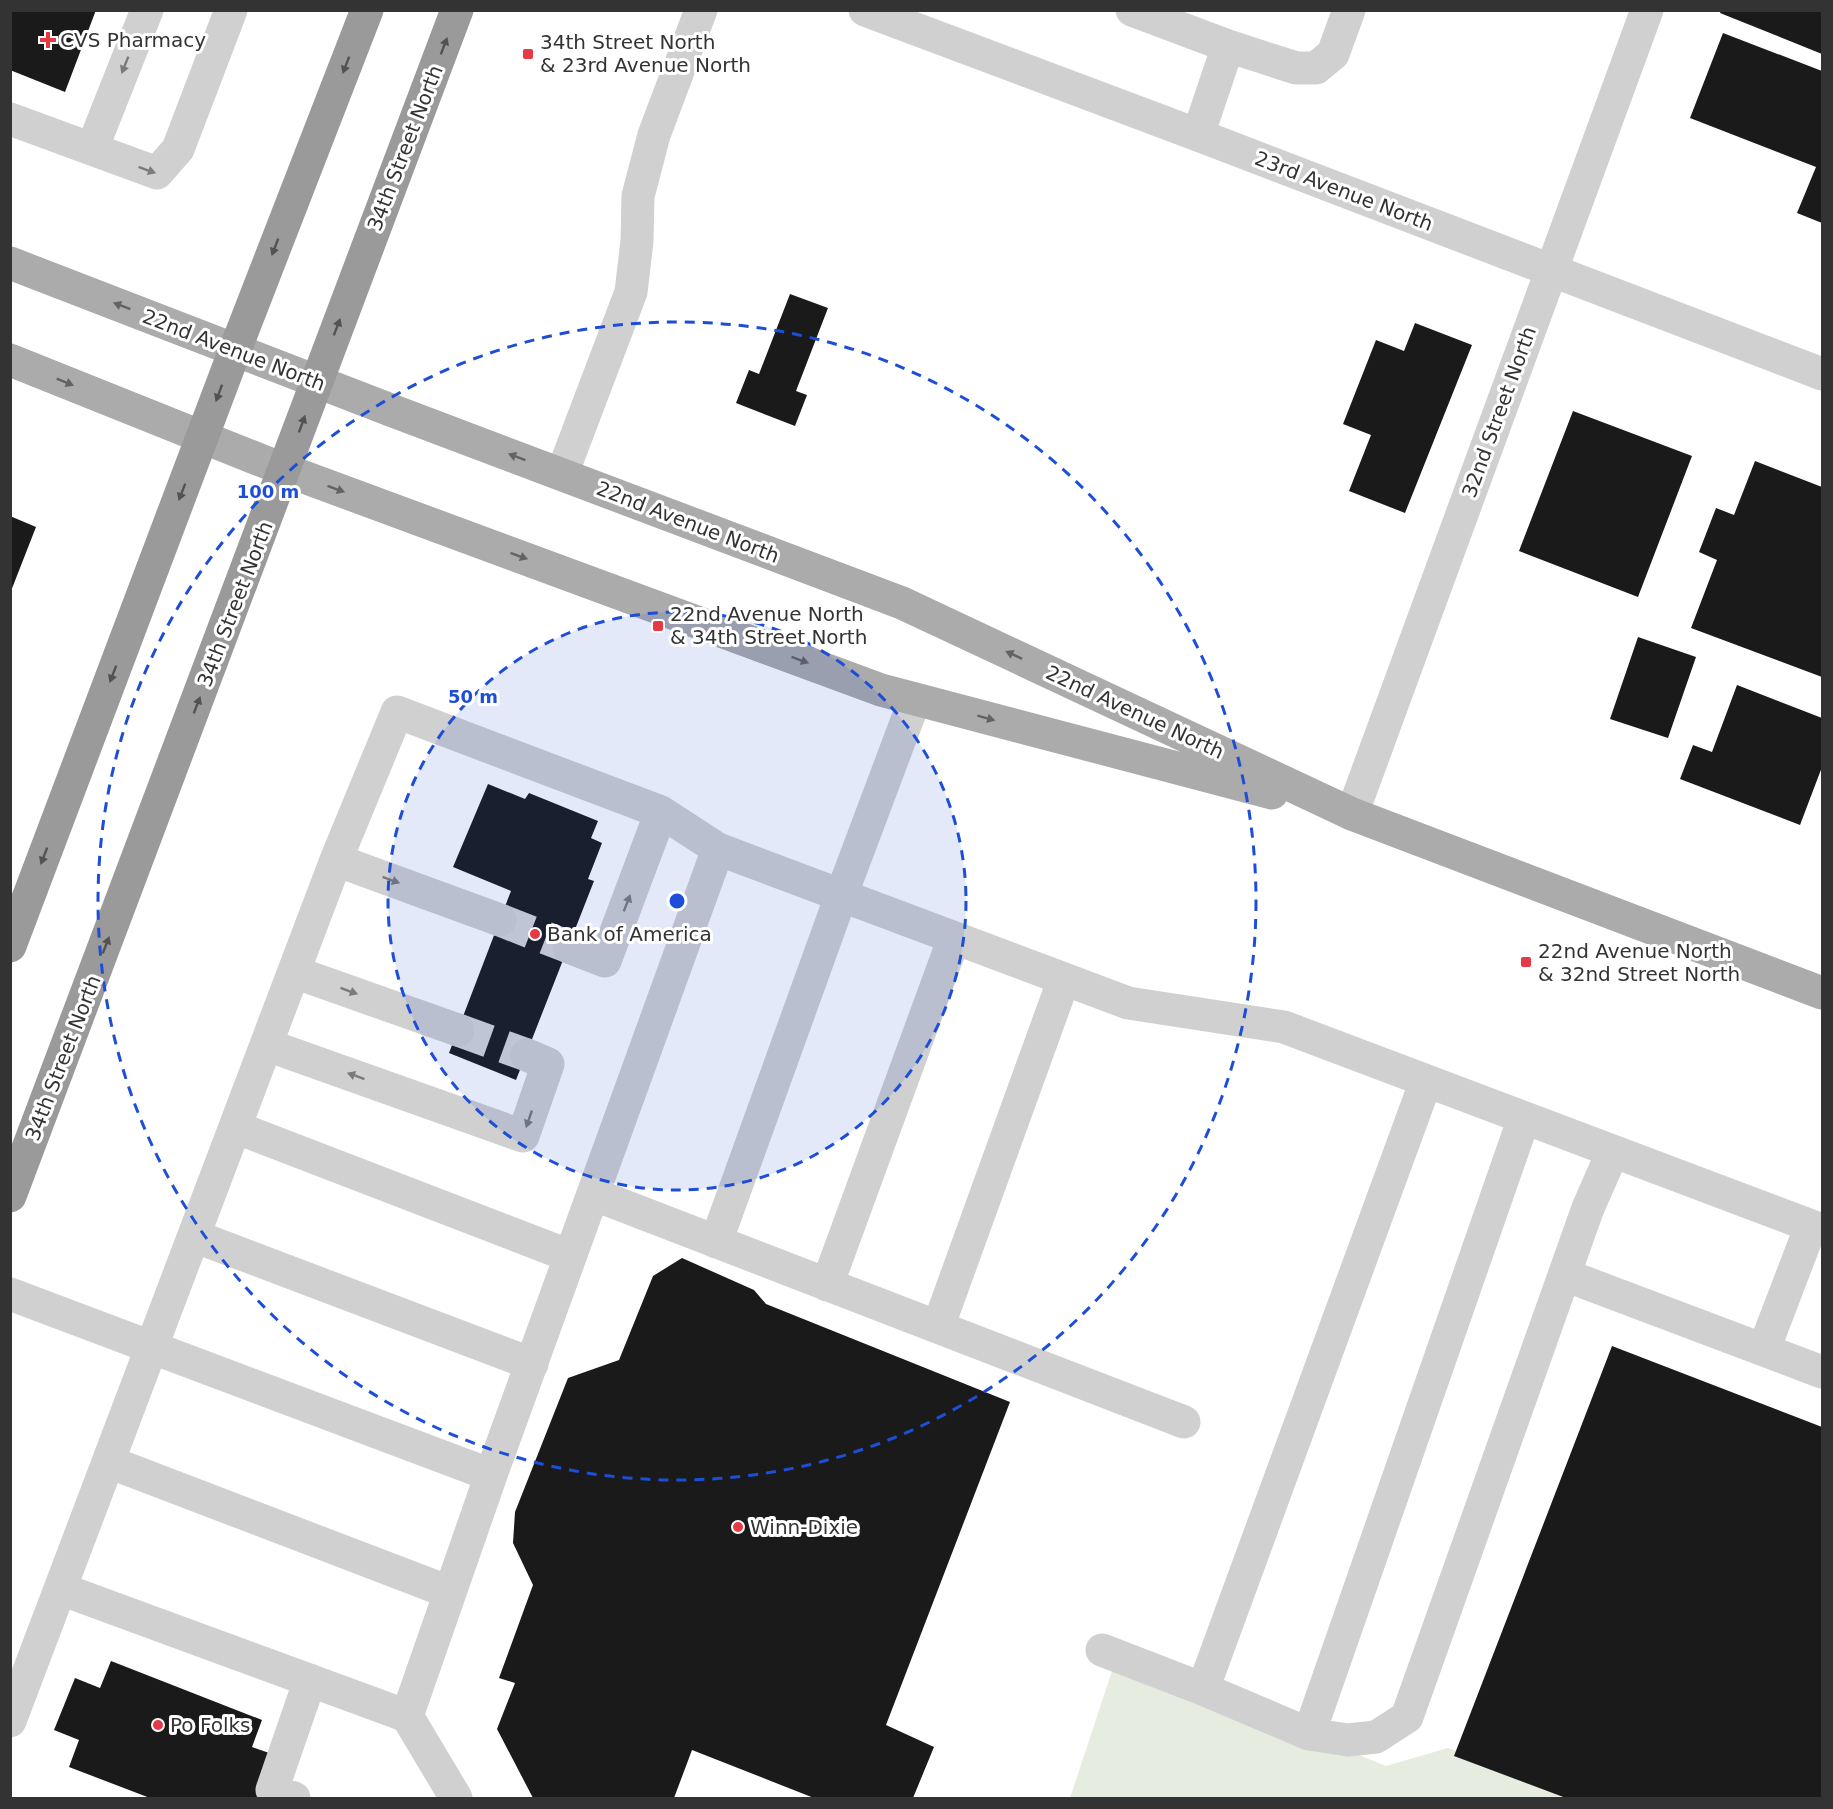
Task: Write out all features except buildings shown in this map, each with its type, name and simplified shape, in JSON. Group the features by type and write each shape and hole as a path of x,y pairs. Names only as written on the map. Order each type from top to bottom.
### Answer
{"highway":[{"path":"10,946 235,350 367,10"},
{"name":"34th Street North","path":"10,1196 457,10"}],"main road":[{"name":"22nd Avenue North","path":"10,263 317,382 902,603 1352,814 1822,993"},
{"name":"22nd Avenue North","path":"10,360 285,470 869,686 1352,814"}],"street":[{"path":"92,149 147,10"},
{"path":"10,118 157,173 178,149 231,10"},
{"path":"562,474 631,292 637,241 638,196 654,135 701,10"},
{"name":"23rd Avenue North","path":"865,10 1822,374"},
{"path":"1142,12 1228,46 1296,68 1316,68 1333,54 1348,10"},
{"name":"32nd Street North","path":"1352,814 1647,10"},
{"path":"1198,135 1228,46"},
{"path":"716,1242 915,699"},
{"path":"10,1721 336,860 397,712 661,812 718,849 1064,980 1128,1003 1284,1027 1817,1228 1764,1349"},
{"path":"569,947 605,961 661,812"},
{"path":"407,1716 449,1592 718,849"},
{"path":"336,860 500,920"},
{"path":"827,1285 954,938"},
{"path":"294,972 458,1030"},
{"path":"938,1327 1064,980"},
{"path":"267,1045 523,1136 548,1064 526,1055"},
{"path":"1203,1689 1426,1081"},
{"path":"1309,1734 1524,1118"},
{"path":"235,1127 570,1256"},
{"path":"1102,1650 1203,1689 1309,1734 1348,1740 1376,1737 1407,1717 1588,1208 1613,1151"},
{"path":"593,1194 1184,1422"},
{"path":"194,1236 532,1364"},
{"path":"1565,1275 1822,1372"},
{"path":"10,1294 491,1475"},
{"path":"109,1462 449,1592"},
{"path":"60,1589 407,1716 456,1798"},
{"path":"294,1798 272,1790 310,1680"}],"shaded area":[{"path":"1117,1656 1386,1766 1448,1748 1580,1798 1070,1798"}],"tunnel":[{"path":"500,920 569,947"},
{"path":"458,1030 527,1055"}],"place":[{"name":"CVS Pharmacy","path":"48,40"},
{"name":"34th Street North & 23rd Avenue North","path":"528,54"},
{"name":"22nd Avenue North & 34th Street North","path":"658,626"},
{"name":"Bank of America","path":"535,934"},
{"name":"22nd Avenue North & 32nd Street North","path":"1526,962"},
{"name":"Winn-Dixie","path":"738,1527"},
{"name":"Po Folks","path":"158,1725"}]}
